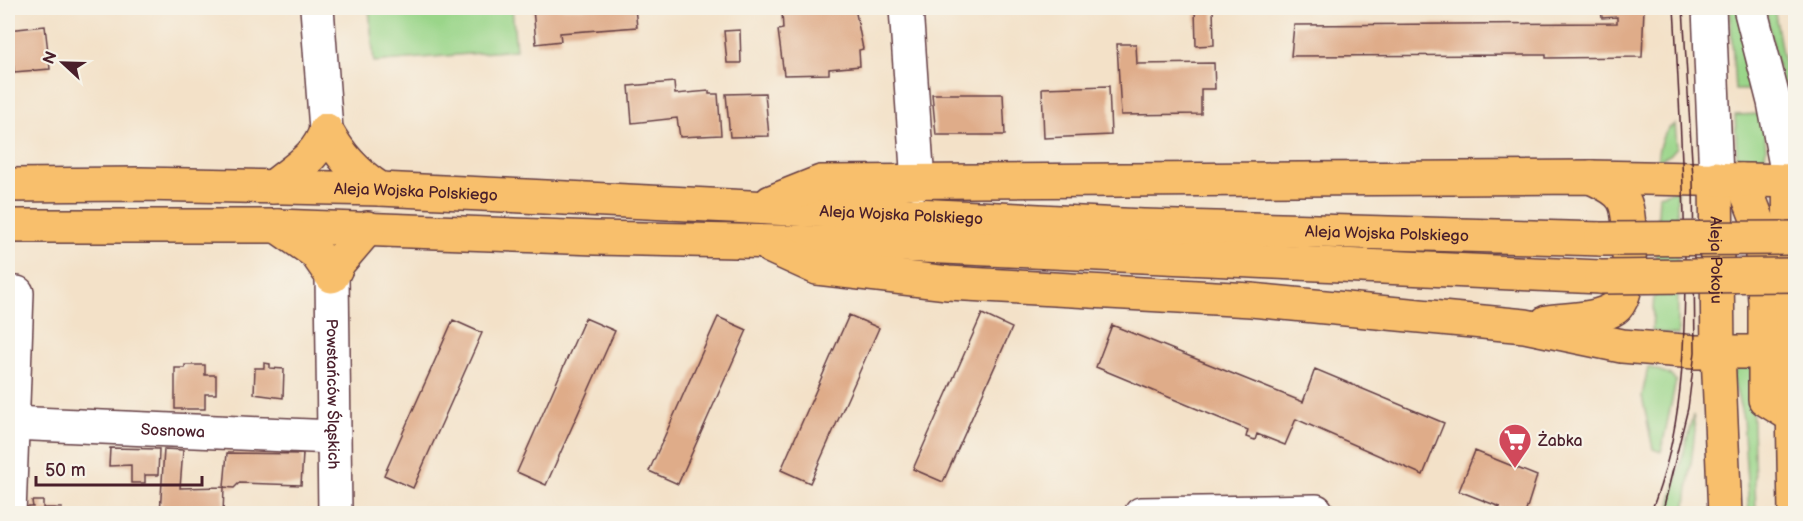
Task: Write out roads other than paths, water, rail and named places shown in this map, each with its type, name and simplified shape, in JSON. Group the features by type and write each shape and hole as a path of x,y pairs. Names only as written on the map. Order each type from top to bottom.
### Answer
{"main road":[{"path":"273,187 310,158 322,142 326,130"},
{"path":"326,130 347,163 362,178 380,189"},
{"path":"1525,326 1600,314 1617,306 1623,299 1627,285 1628,213 1621,195 1591,177"},
{"name":"Aleja Wojska Polskiego","path":"761,206 821,182 1591,177 1792,181"},
{"path":"1729,179 1760,226 1765,302 1784,352 1795,416 1795,513"},
{"name":"Aleja Pokoju","path":"1725,513 1718,353 1729,179"},
{"path":"1784,352 1792,181"},
{"name":"Aleja Wojska Polskiego","path":"8,185 380,189 1143,226 1602,239 1796,238"},
{"name":"Aleja Wojska Polskiego","path":"8,226 368,228 595,238 879,244 1601,277 1796,275"},
{"path":"277,226 316,253 332,276 339,262 368,228"},
{"path":"758,242 817,268 938,281 1251,300 1525,326 1622,346 1718,353 1784,352"}],"street":[{"path":"317,8 326,130"},
{"path":"906,8 918,183"},
{"name":"Aleja Pokoju","path":"1709,8 1729,179"},
{"path":"1750,8 1787,131 1792,181"},
{"name":"Powstańców Śląskich","path":"332,276 335,513"},
{"path":"9,513 17,293"},
{"name":"Sosnowa","path":"11,423 334,437"},
{"path":"1707,513 1722,460"},
{"path":"1141,513 1316,511"}],"tram line":[{"path":"1650,514 1661,484 1676,422 1683,358 1684,198 1674,8"},
{"path":"1662,514 1688,408 1695,352 1693,178 1683,8"}],"place":[{"name":"Żabka","path":"1515,469"}]}
